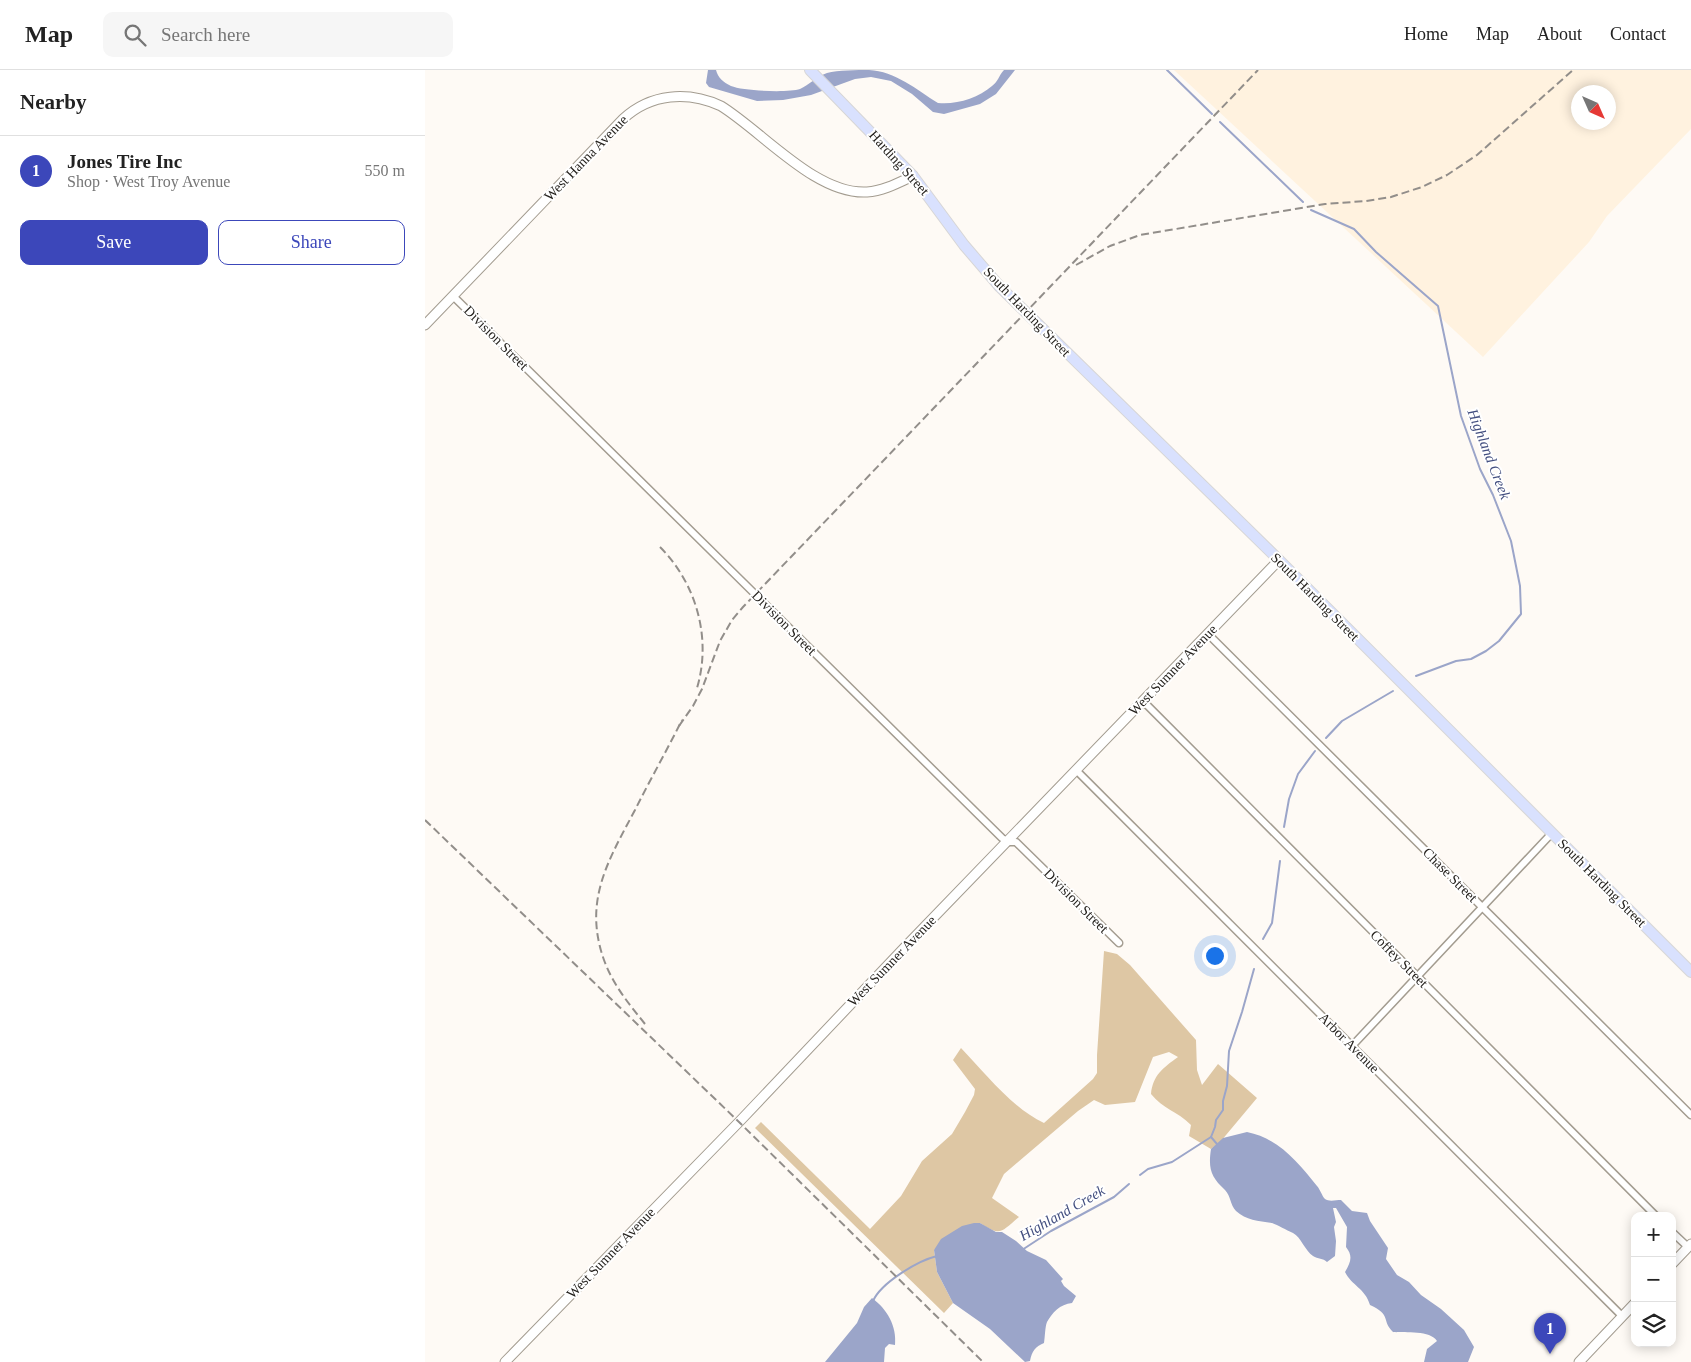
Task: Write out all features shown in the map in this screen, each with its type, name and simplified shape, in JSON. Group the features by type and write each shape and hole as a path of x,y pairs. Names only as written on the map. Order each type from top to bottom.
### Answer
{"main road":[{"name":"Harding Street","path":"810,70 913,176 945,218"},
{"name":"South Harding Street","path":"945,218 964,245 1000,287 1279,560 1691,972"}],"street":[{"name":"West Hanna Avenue","path":"425,325 623,119 637,108 659,98 685,96 721,106 812,175 833,187 854,192 868,192 886,188 913,176"},
{"name":"Division Street","path":"453,296 1002,838 1008,842 1016,842 1119,943"},
{"name":"West Sumner Avenue","path":"505,1362 739,1122 1279,560"},
{"name":"Chase Street","path":"1208,634 1691,1115"},
{"name":"Coffey Street","path":"1143,701 1652,1212"},
{"name":"Arbor Avenue","path":"1077,770 1443,1139 1622,1316"},
{"path":"1352,1046 1552,833"},
{"path":"1676,1235 1689,1246 1676,1260"},
{"path":"1579,1362 1631,1307"}],"shaded area":[{"path":"1174,70 1691,70 1691,129 1607,216 1589,242 1483,357"},
{"path":"1104,951 1117,954 1130,965 1196,1040 1197,1070 1202,1085 1218,1064 1257,1098 1221,1141 1211,1149 1189,1136 1191,1125 1181,1116 1160,1103 1151,1094 1156,1077 1178,1057 1169,1052 1153,1057 1135,1102 1105,1105 1094,1100 1078,1111 1004,1174 992,1198 1019,1217 1001,1231 992,1230 980,1223 934,1250 937,1272 953,1303 944,1313 755,1128 761,1122 870,1229 901,1196 922,1161 952,1134 974,1095 975,1089 953,1060 961,1048 1010,1099 1044,1123 1093,1079 1097,1073"}],"water":[{"path":"708,70 716,70 721,80 737,88 776,91 800,89 820,76 831,72 879,71 897,77 938,103 945,103 959,102 974,97 994,84 1004,70 1015,70 996,94 980,104 944,114 933,112 912,94 891,81 871,77 855,79 811,95 783,100 757,101 709,87 706,83"},
{"path":"1247,1132 1278,1145 1287,1152 1310,1177 1325,1199 1331,1201 1341,1200 1352,1211 1367,1213 1370,1221 1388,1248 1386,1259 1397,1275 1409,1282 1421,1295 1441,1309 1464,1330 1474,1347 1468,1362 1424,1362 1427,1349 1437,1341 1434,1337 1411,1332 1393,1332 1389,1328 1384,1315 1370,1305 1362,1291 1351,1281 1345,1272 1350,1259 1350,1253 1346,1247 1347,1227 1336,1208 1333,1208 1336,1222 1334,1227 1336,1241 1335,1256 1327,1262 1310,1254 1293,1233 1272,1223 1248,1218 1236,1211 1227,1192 1214,1177 1210,1167 1211,1149 1223,1138"},
{"path":"980,1223 996,1232 1002,1232 1027,1251 1046,1260 1063,1279 1061,1281 1064,1286 1076,1296 1072,1303 1060,1307 1051,1315 1046,1324 1044,1343 1034,1350 1030,1361 1025,1362 990,1329 953,1303 937,1272 934,1250 941,1239 962,1226"},
{"path":"872,1298 882,1307 893,1325 895,1345 889,1344 885,1348 884,1362 825,1362 857,1323 864,1307"}],"waterway":[{"name":"Highland Creek","path":"1167,70 1212,114"},
{"name":"Highland Creek","path":"1220,122 1303,202"},
{"name":"Highland Creek","path":"1311,210 1354,229 1376,252 1438,306 1461,416 1480,469 1493,495 1511,541 1520,586 1521,614 1499,641 1486,651 1471,659 1456,661 1416,676"},
{"name":"Highland Creek","path":"1326,738 1342,721 1393,691"},
{"name":"Highland Creek","path":"1284,827 1289,799 1298,774 1315,751"},
{"name":"Highland Creek","path":"1263,939 1272,923 1280,861"},
{"name":"Highland Creek","path":"1140,1175 1148,1169 1172,1162 1211,1137 1216,1120 1223,1110 1227,1086 1229,1051 1254,969"},
{"path":"1211,1137 1217,1144"},
{"name":"Highland Creek","path":"1022,1250 1051,1231 1114,1197 1129,1184"},
{"name":"Highland Creek","path":"873,1301 877,1294 891,1280 910,1268 937,1256"}],"railway":[{"path":"679,726 702,689 720,641 732,620 743,607 1258,70"},
{"path":"1076,265 1110,246 1140,235 1325,204 1391,197 1422,187 1447,175 1477,155 1573,70"},
{"path":"660,547 673,561 683,577 698,612 703,650 697,688"},
{"path":"645,1024 627,1002 604,960 598,939 597,900 608,864 616,847 682,720"},
{"path":"425,820 739,1122 983,1362"}],"place":[{"name":"Jones Tire Inc","path":"1550,1354"}]}
